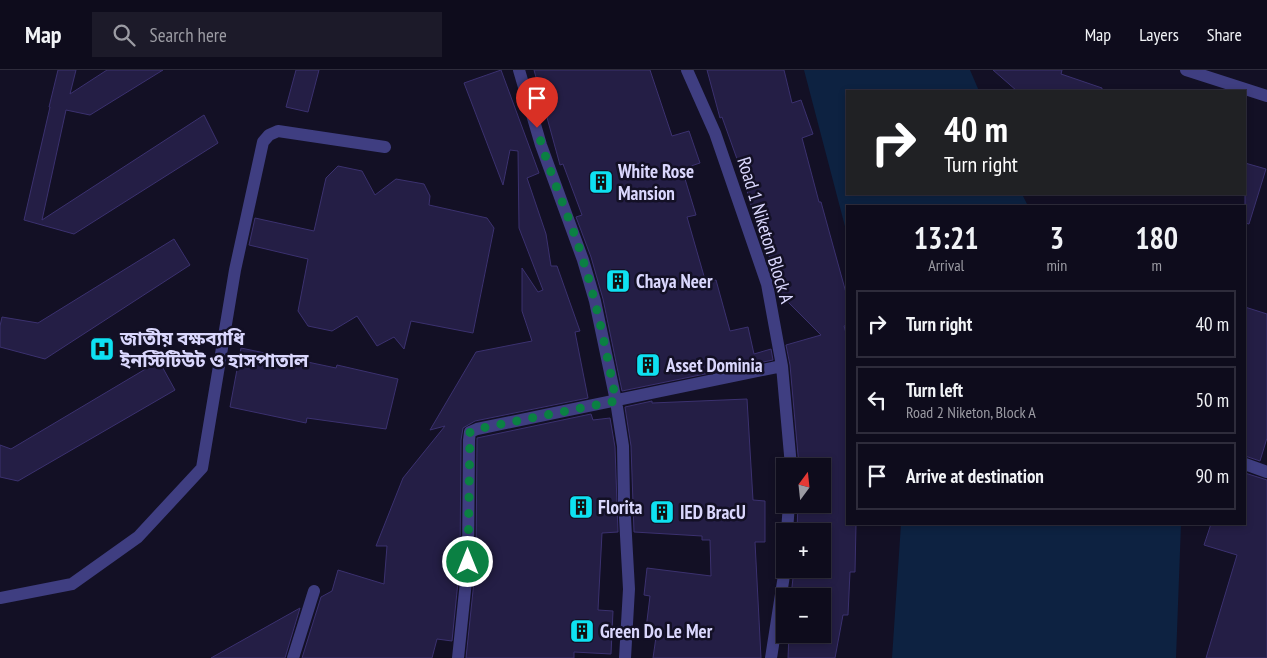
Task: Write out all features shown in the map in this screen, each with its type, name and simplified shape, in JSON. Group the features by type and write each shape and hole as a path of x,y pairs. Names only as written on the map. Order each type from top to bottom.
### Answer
{"street":[{"path":"519,70 544,154 596,301 616,401 624,446 624,500 630,589 625,658"},
{"name":"Road 1 Niketon Block A","path":"687,70 715,133 767,284 782,366 790,458"},
{"path":"1186,70 1267,96"},
{"path":"0,598 72,584 138,537 202,468 236,270 263,142 269,135 278,131 385,147"},
{"path":"458,658 468,562 470,432 782,366"},
{"path":"1246,464 1267,472"},
{"path":"771,658 784,578"},
{"path":"293,658 314,591"}],"water":[{"path":"804,70 970,70 979,90 846,90 846,195 1022,195 1028,205 846,205 846,230"},
{"path":"901,525 1181,525 1176,658 892,658"}],"building":[{"path":"58,70 76,70 70,94 107,70 163,70 90,115 66,110 42,220 204,115 218,143 74,234 24,220"},
{"path":"296,70 319,70 308,112 286,107"},
{"path":"501,70 539,173 527,178 546,234 551,266 557,266 580,331 575,332 588,398 475,421 463,428 461,440 460,562 452,641 437,639 432,658 302,658 321,597 332,591 338,570 384,584 387,546 376,546 403,478 445,426 430,430 476,352 532,341 522,311 522,268 538,292 543,290 519,228 518,151 510,150 503,185 464,83"},
{"path":"534,70 650,70 672,136 689,131 700,163 682,169 696,215 687,217 706,283 716,280 730,331 748,327 754,354 771,349 773,360 622,391 603,299 591,257 576,217 582,215 563,164 560,165"},
{"path":"707,70 784,70 792,103 801,100 813,134 802,138 846,293 846,326 844,326 846,333 846,525 856,525 855,572 850,572 848,615 843,615 835,658 788,658 789,643 831,643 831,588 792,588 793,578 831,578 831,523 797,523 798,513 831,513 831,458 798,458 790,365 786,345 821,335 779,293 757,211 753,212 742,173 722,117 720,118"},
{"path":"993,70 1062,70 1061,74 1102,88 1102,90 1016,90"},
{"path":"1246,163 1266,169 1249,224 1246,223"},
{"path":"338,166 362,171 375,195 396,179 424,184 430,196 429,205 487,218 494,228 473,333 411,321 404,349 394,337 377,346 357,316 332,331 308,326 298,311 308,259 249,245 255,218 314,231 326,178"},
{"path":"174,239 190,265 45,359 0,347 2,317 38,323"},
{"path":"1246,307 1267,314 1267,438 1260,461 1246,456"},
{"path":"241,348 336,368 337,365 398,379 386,429 307,418 306,423 230,407"},
{"path":"159,361 175,390 18,481 0,477 0,445 11,449"},
{"path":"747,399 753,500 765,501 765,542 755,542 761,658 653,658 657,630 646,629 650,596 644,595 647,568 711,576 710,540 702,540 702,536 634,532 631,446 625,407 652,401 652,403"},
{"path":"591,414 593,420 610,418 615,447 618,532 602,533 598,610 613,611 611,654 574,652 574,658 466,658 476,562 477,438"},
{"path":"1246,473 1267,480 1267,658 1206,658 1237,555 1204,545 1211,525 1246,525"},
{"path":"300,608 285,658 211,658"}],"place":[{"name":"White Rose Mansion","path":"601,182"},
{"name":"Chaya Neer","path":"618,281"},
{"name":"জাতীয় বক্ষব্যাধি ইনস্টিটিউট ও হাসপাতাল","path":"102,349"},
{"name":"Asset Dominia","path":"648,365"},
{"name":"Florita","path":"581,507"},
{"name":"IED BracU","path":"662,512"},
{"name":"Green Do Le Mer","path":"582,631"}],"route":[{"path":"468,562 470,432 616,401 596,301 583,260 550,172 537,128"}]}
